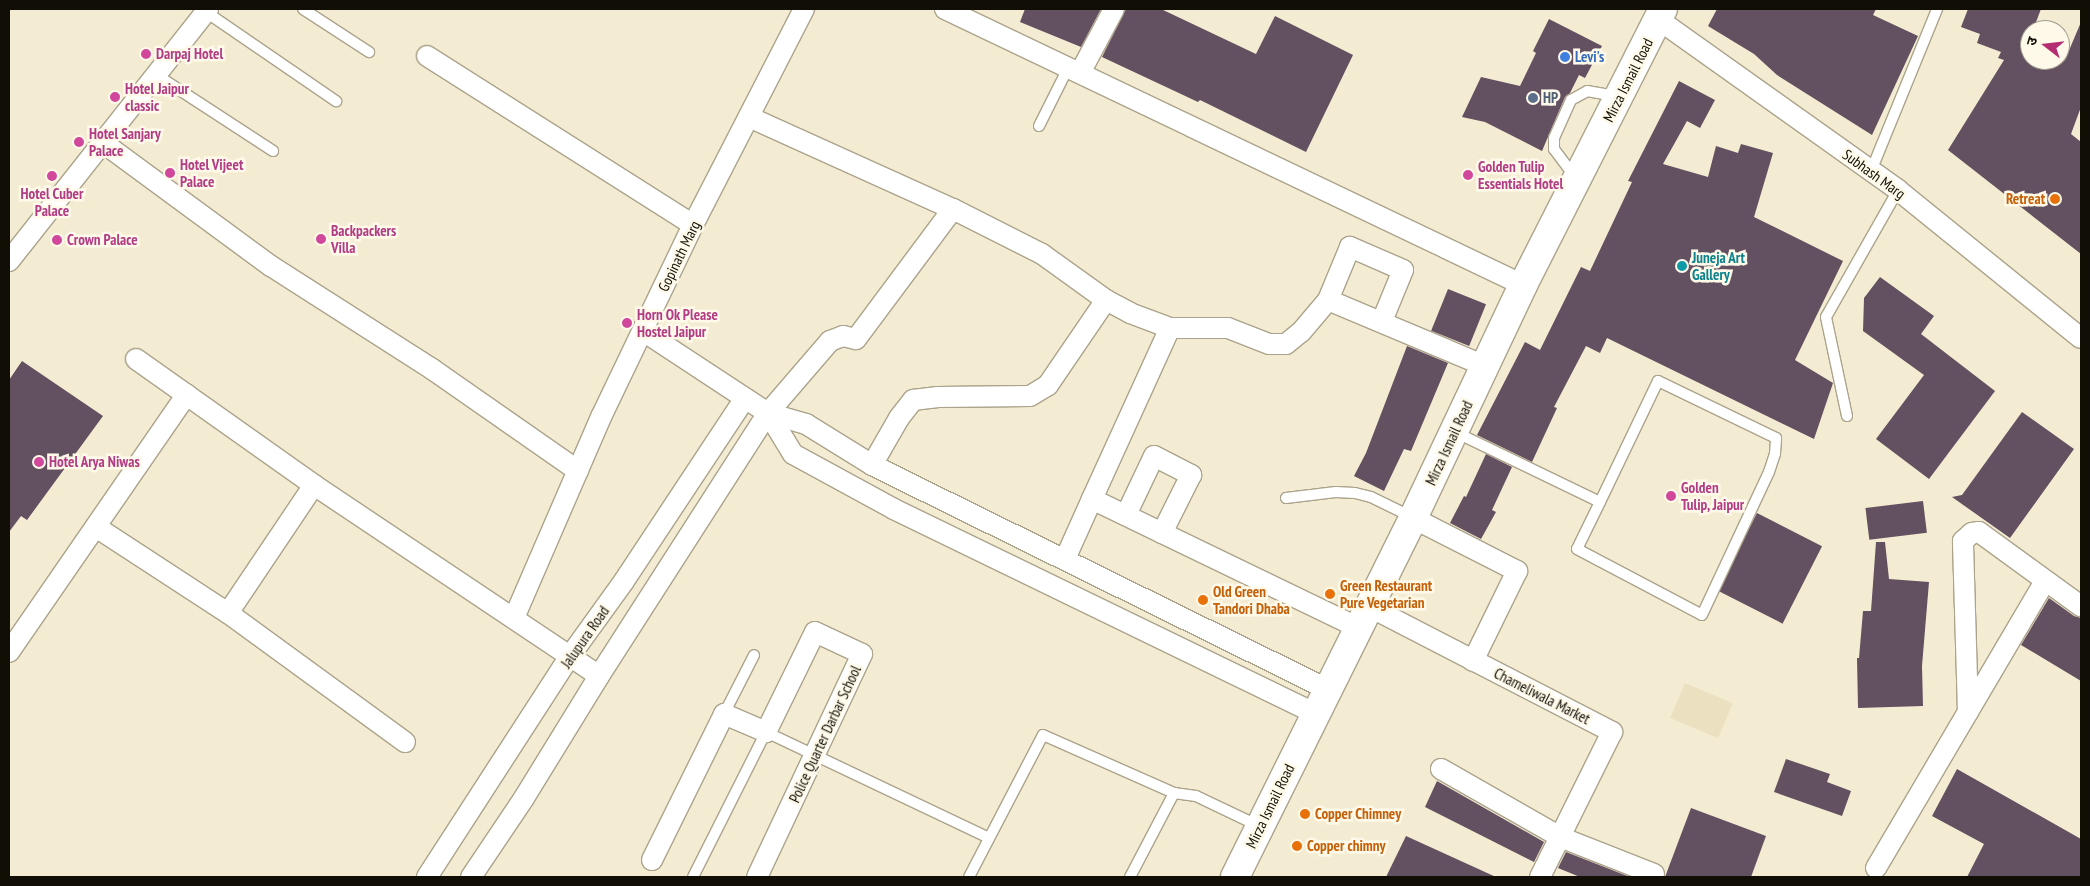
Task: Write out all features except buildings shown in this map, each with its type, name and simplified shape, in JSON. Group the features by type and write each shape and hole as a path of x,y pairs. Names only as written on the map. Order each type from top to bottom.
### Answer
{"highway":[{"name":"Mirza Ismail Road","path":"1241,875 1260,827 1413,518 1523,285 1661,14"}],"street":[{"name":"Gopinath Marg","path":"514,618 602,415 694,225 804,9"},
{"path":"945,9 1523,285"},
{"path":"1074,71 1114,9"},
{"path":"9,261 207,10"},
{"name":"Subhash Marg","path":"1661,14 1898,190 2081,338"},
{"path":"427,56 694,225"},
{"path":"749,117 954,209 1042,254 1106,300 1130,313 1170,328 1228,328 1269,344 1286,344 1301,332 1328,300 1350,247 1403,270 1382,321"},
{"path":"102,142 271,266 432,369 578,472"},
{"name":"Jalupura Road","path":"471,877 524,798 599,676 768,413 830,341 843,336 856,339 954,209"},
{"path":"872,465 898,418 913,400 938,397 1030,396 1048,386 1106,300"},
{"path":"1328,300 1382,321 1485,366"},
{"path":"1064,559 1170,328"},
{"path":"643,331 768,413 806,424 872,465 1327,689"},
{"path":"136,359 314,484 599,676"},
{"path":"9,652 187,394"},
{"name":"Jalupura Road","path":"427,877 570,656 624,581 745,398"},
{"path":"768,413 792,454 894,509 1316,713"},
{"path":"1126,515 1154,456 1192,476 1162,533"},
{"path":"228,613 314,484"},
{"name":"Chameliwala Market","path":"1092,499 1162,533 1473,661 1612,732 1540,877"},
{"path":"1413,518 1517,571 1473,661"},
{"path":"96,526 228,613 405,742"},
{"path":"1968,712 1963,542 1972,533 1979,532 2081,606"},
{"path":"1876,868 2045,581"},
{"name":"Police Quarter Darbar School","path":"757,877 862,654 815,632 766,732"},
{"path":"652,860 724,714 766,732"},
{"path":"1441,769 1560,837 1654,874"}],"lane":[{"path":"303,9 369,52"},
{"path":"1871,171 1937,9"},
{"path":"207,10 336,101"},
{"path":"1039,126 1074,71"},
{"path":"155,74 274,151"},
{"path":"1577,180 1554,149 1554,138 1571,100 1587,91 1619,97"},
{"path":"1847,416 1826,318 1898,190"},
{"path":"1658,381 1776,438 1775,454 1769,472 1702,615 1577,549 1600,502 1658,381"},
{"path":"1454,431 1600,502"},
{"path":"1286,498 1336,492 1355,493 1371,497 1413,518"},
{"path":"724,714 754,655"},
{"path":"694,877 766,732 989,838"},
{"path":"969,877 1043,735 1174,794 1196,796 1260,827"},
{"path":"1130,877 1174,794"}],"shaded area":[{"path":"1685,683 1733,703 1718,738 1670,718"}],"place":[{"name":"Darpaj Hotel","path":"146,54"},
{"name":"Levi's","path":"1565,57"},
{"name":"Hotel Jaipur classic","path":"115,97"},
{"name":"HP","path":"1533,98"},
{"name":"Hotel Sanjary Palace","path":"79,142"},
{"name":"Hotel Vijeet Palace","path":"170,173"},
{"name":"Golden Tulip Essentials Hotel","path":"1468,175"},
{"name":"Hotel Cuber Palace","path":"52,176"},
{"name":"Retreat","path":"2055,199"},
{"name":"Backpackers Villa","path":"321,239"},
{"name":"Crown Palace","path":"57,240"},
{"name":"Juneja Art Gallery","path":"1682,266"},
{"name":"Horn Ok Please Hostel Jaipur","path":"627,323"},
{"name":"Hotel Arya Niwas","path":"39,462"},
{"name":"Golden Tulip, Jaipur","path":"1671,496"},
{"name":"Green Restaurant Pure Vegetarian","path":"1330,594"},
{"name":"Old Green Tandori Dhaba","path":"1203,600"},
{"name":"Copper Chimney","path":"1305,814"},
{"name":"Copper chimny","path":"1297,846"}]}
